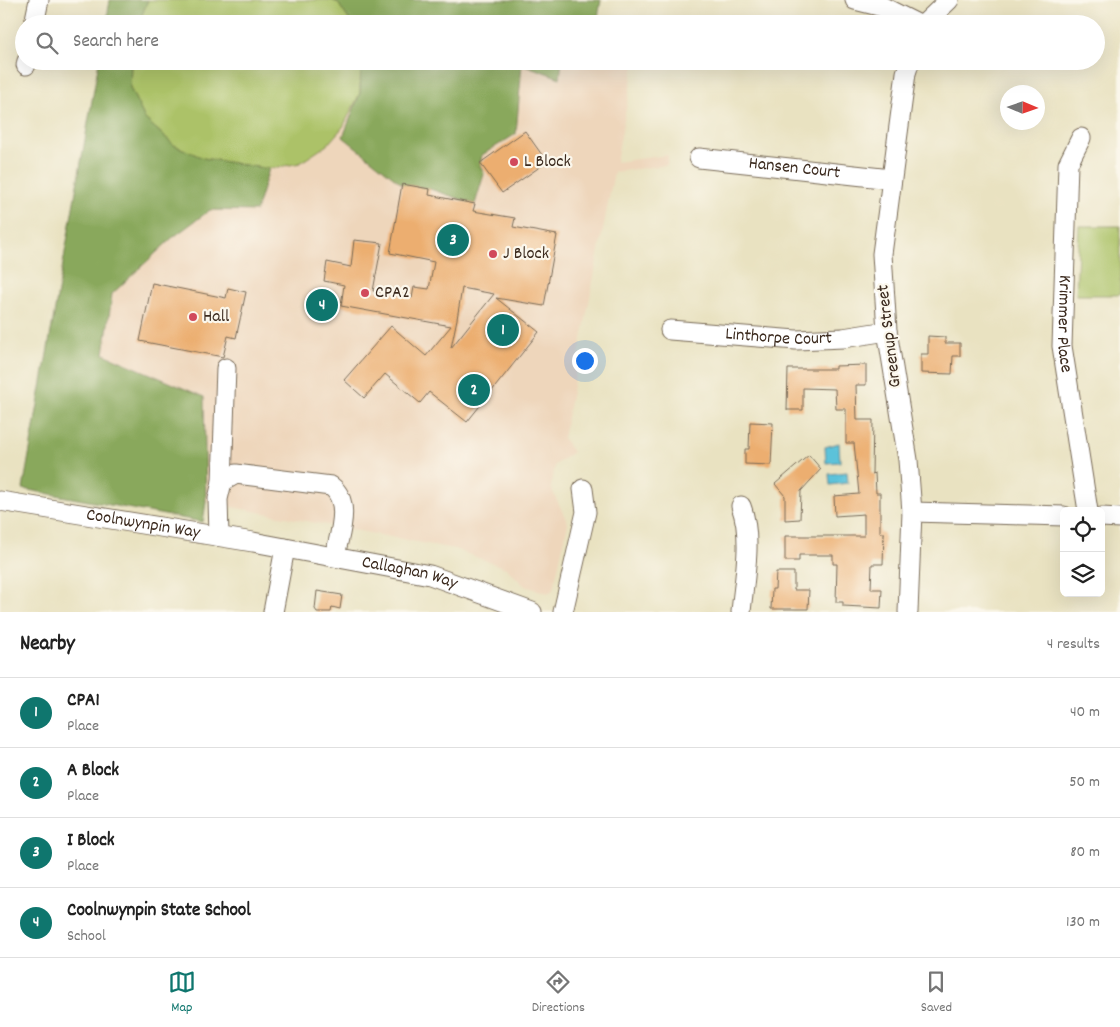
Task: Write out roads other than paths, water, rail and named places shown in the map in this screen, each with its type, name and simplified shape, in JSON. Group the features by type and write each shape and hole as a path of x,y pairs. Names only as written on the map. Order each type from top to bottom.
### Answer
{"street":[{"path":"36,15 39,0"},
{"path":"855,0 883,7 899,15"},
{"path":"933,15 949,0"},
{"name":"Greenup Street","path":"907,70 882,254 887,331 908,460 912,512 908,612"},
{"name":"Krimmer Place","path":"1081,138 1068,164 1062,346 1087,507"},
{"name":"Hansen Court","path":"699,158 891,178"},
{"name":"Linthorpe Court","path":"670,330 796,340 843,338 887,331"},
{"path":"219,536 218,499 222,482 226,368"},
{"path":"222,482 236,474 331,486 338,491 344,509 335,556"},
{"path":"563,612 586,512 583,489"},
{"name":"Coolnwynpin Way","path":"0,501 285,548"},
{"path":"741,506 745,516 747,535 741,612"},
{"path":"912,512 1060,516"},
{"path":"1105,517 1120,518"},
{"path":"273,612 285,548"},
{"name":"Callaghan Way","path":"285,548 430,575 532,612"}],"water":[{"path":"839,443 840,462 826,463 825,447"},
{"path":"847,472 848,483 830,485 829,474"}],"place":[{"name":"L Block","path":"514,162"},
{"name":"I Block","path":"453,240"},
{"name":"J Block","path":"493,254"},
{"name":"CPA2","path":"365,293"},
{"name":"Coolnwynpin State School","path":"322,305"},
{"name":"Hall","path":"193,317"},
{"name":"CPA1","path":"503,330"},
{"name":"A Block","path":"474,390"}]}
